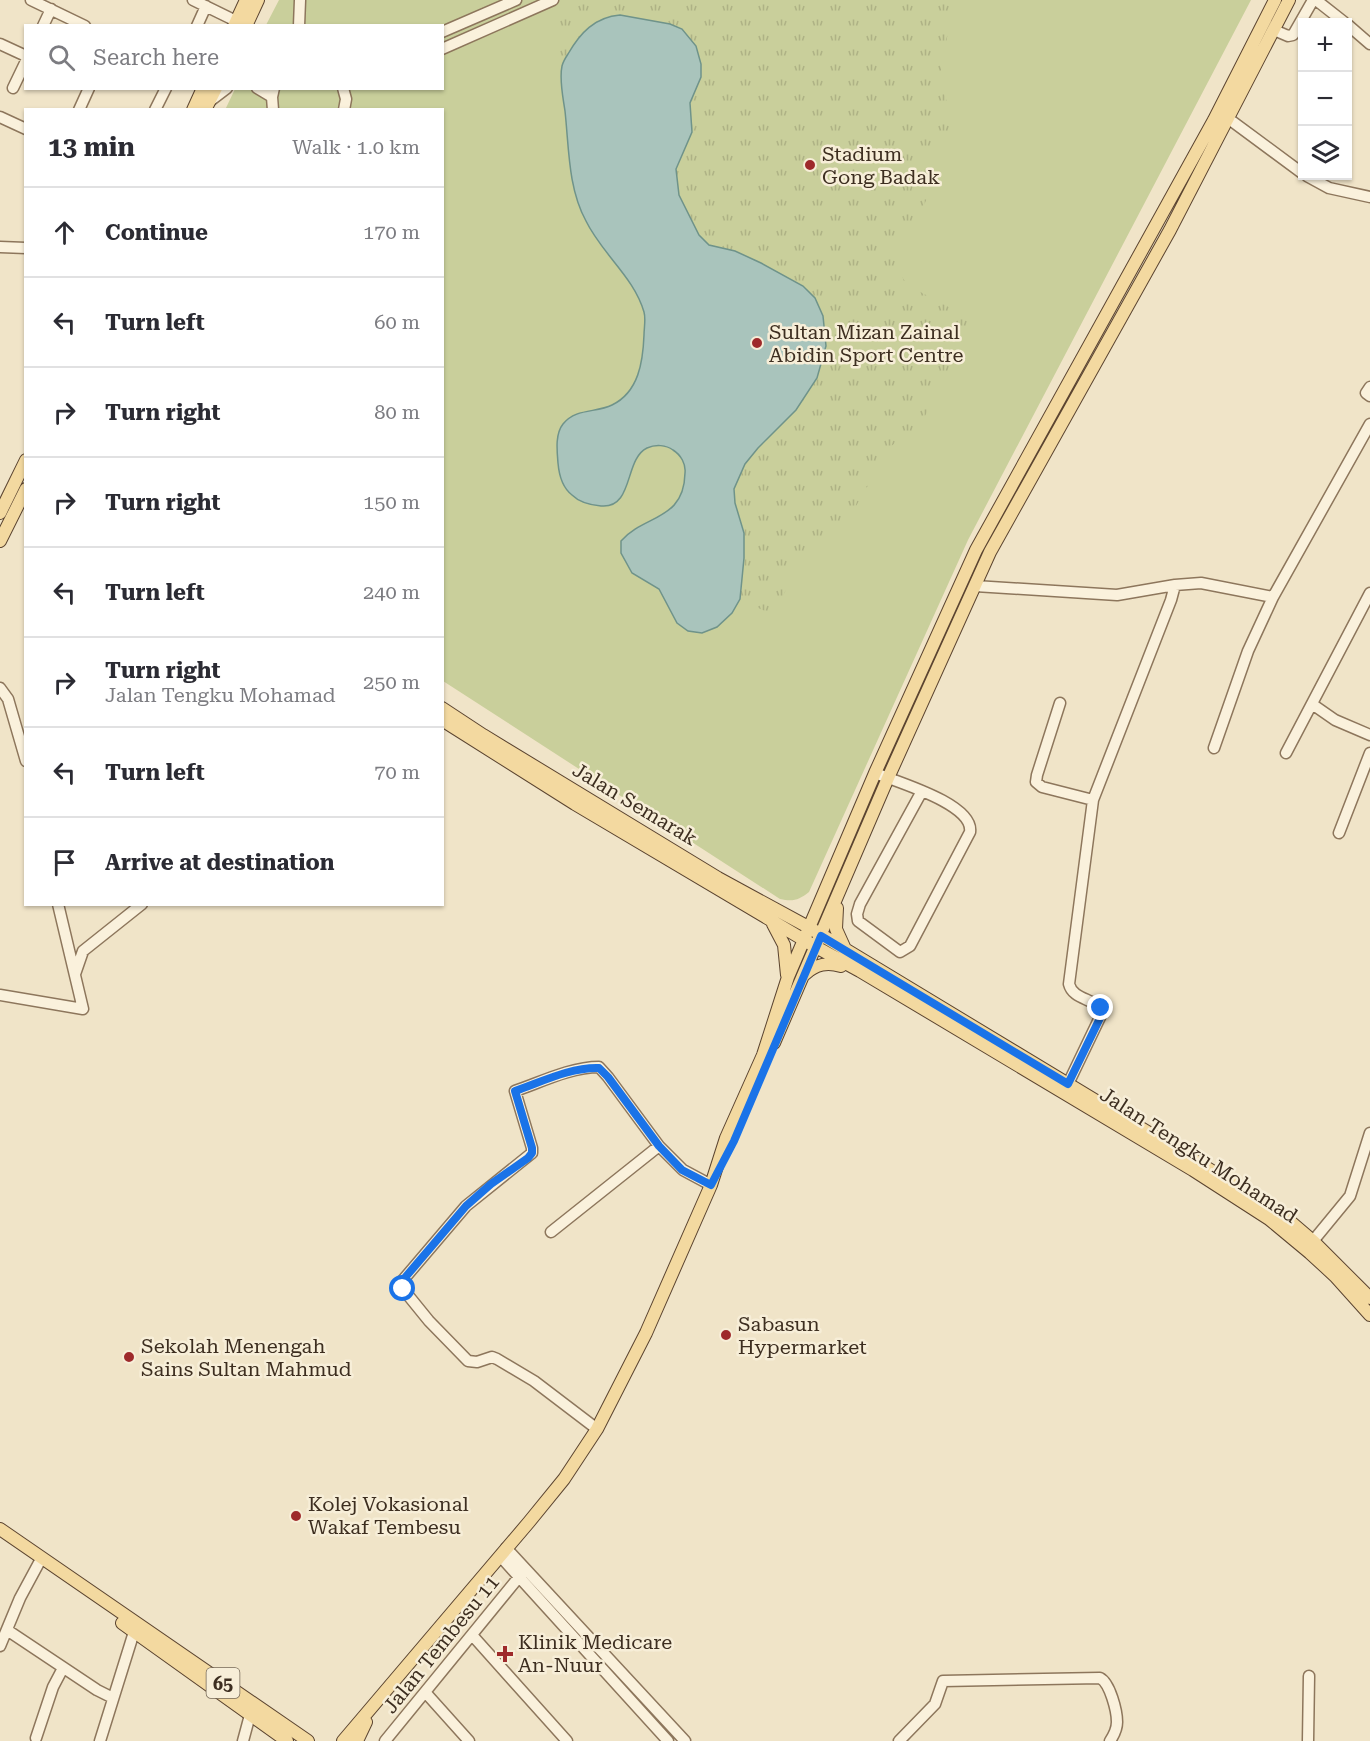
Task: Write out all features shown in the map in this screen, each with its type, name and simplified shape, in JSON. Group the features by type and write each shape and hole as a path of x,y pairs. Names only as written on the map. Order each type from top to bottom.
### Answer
{"main road":[{"path":"240,22 246,0"},
{"path":"240,22 258,0"},
{"path":"713,1182 726,1138 763,1055 788,977 875,773 976,550 1203,141 1275,0"},
{"path":"346,1740 564,1479 597,1429 646,1333 713,1182 734,1141 888,778 990,552 1149,268 1289,0"},
{"path":"194,108 202,90"},
{"path":"207,105 215,90"},
{"path":"0,513 24,464"},
{"path":"0,541 24,493"},
{"name":"Jalan Semarak","path":"444,709 718,878 782,913 807,934"},
{"name":"Jalan Semarak","path":"444,721 575,804 771,920 807,934"},
{"path":"839,892 836,929 845,950"},
{"path":"782,913 794,915 804,913 820,903"},
{"path":"771,920 784,945 788,977"},
{"name":"Jalan Tengku Mohamad","path":"807,934 860,971 1193,1170 1269,1219 1335,1276 1370,1315"},
{"name":"Jalan Tengku Mohamad","path":"819,941 845,950 1250,1194 1292,1223 1313,1241 1370,1298"},
{"path":"803,975 814,967 828,963 860,971"},
{"name":"65","path":"0,1529 40,1561"},
{"name":"65","path":"0,1536 308,1741"},
{"name":"65","path":"136,1628 287,1741"}],"street":[{"path":"30,0 81,24"},
{"path":"193,0 240,22"},
{"path":"299,24 300,0"},
{"path":"444,31 516,0"},
{"path":"444,48 552,0"},
{"path":"1274,30 1288,36 1293,34 1315,0 1339,18"},
{"path":"198,24 210,8"},
{"path":"44,24 51,9"},
{"path":"1352,30 1370,44"},
{"path":"0,44 24,55"},
{"path":"13,88 24,66"},
{"path":"80,108 88,90"},
{"path":"156,108 165,90"},
{"path":"207,105 225,90"},
{"path":"0,117 24,128"},
{"path":"1229,118 1298,170"},
{"path":"1314,180 1329,188 1370,197"},
{"path":"0,247 24,248"},
{"path":"1370,387 1366,393 1370,396"},
{"path":"1214,748 1248,651 1273,597 1370,424"},
{"path":"975,586 1117,595 1201,583 1273,597"},
{"path":"1068,1084 1102,1014 1100,1007 1074,993 1069,984 1093,800 1175,585"},
{"path":"1286,753 1370,593"},
{"path":"0,688 12,710 24,755"},
{"path":"1060,703 1036,782 1042,787 1093,800"},
{"path":"1312,704 1335,720 1370,735"},
{"path":"1339,833 1370,753"},
{"path":"875,773 922,791 941,800 965,816 971,827 910,946 900,952 861,924 857,914 860,904 922,791"},
{"path":"0,995 83,1009 58,906"},
{"path":"75,974 84,951 140,906"},
{"path":"597,1429 534,1381 497,1359 492,1357 477,1362 468,1361 429,1321 401,1284 466,1206 532,1153 515,1091 572,1071 588,1067 599,1068 659,1146 682,1170 713,1182"},
{"path":"1313,1241 1350,1196 1370,1132"},
{"path":"551,1232 659,1146"},
{"path":"503,1552 668,1741"},
{"path":"0,1646 40,1561"},
{"path":"522,1573 685,1741"},
{"name":"Jalan Tembesu 11","path":"385,1741 522,1573"},
{"path":"100,1741 136,1628"},
{"path":"7,1630 113,1698"},
{"path":"472,1635 567,1741"},
{"path":"36,1738 53,1686 63,1668"},
{"path":"1308,1741 1309,1676"},
{"path":"898,1741 935,1704 943,1681 1100,1678 1104,1679 1110,1688 1117,1722 1115,1733 1110,1741"},
{"path":"425,1692 469,1741"},
{"path":"243,1741 250,1715"}],"green space":[{"name":"Sultan Mizan Zainal Abidin Sport Centre","path":"279,0 1251,0 968,540 809,892 802,897 796,900 780,899 444,682 444,108 226,108 235,90 444,90 444,24 267,24"},
{"path":"589,0 701,0 717,7 732,0 954,0 939,81 951,112 966,130 937,153 928,195 904,242 898,266 902,277 911,287 973,320 915,436 897,442 889,449 844,527 836,534 809,545 773,615 740,599 745,541 736,506 735,490 743,468 758,448 803,286 735,251 709,245 699,235 679,195 676,169 692,133 690,103 701,76 696,46 682,29 670,24 620,15 607,16 573,46 562,65 555,16"}],"water":[{"path":"620,15 670,24 682,29 696,46 701,64 701,77 690,103 692,132 676,169 679,195 699,235 709,245 735,251 803,286 815,298 823,316 826,346 817,378 796,410 745,464 734,489 735,503 744,533 740,599 732,613 717,627 702,633 688,631 677,623 659,589 632,573 621,553 621,541 631,532 662,515 678,500 683,489 685,470 684,463 678,454 664,446 647,448 635,462 624,492 612,505 593,505 578,500 569,492 560,477 557,448 560,428 574,415 612,405 621,399 634,384 641,365 644,312 633,288 600,244 580,208 570,168 561,83 563,63 583,33 603,19"}],"place":[{"name":"Stadium Gong Badak","path":"810,165"},
{"name":"Sultan Mizan Zainal Abidin Sport Centre","path":"757,343"},
{"name":"Sabasun Hypermarket","path":"726,1335"},
{"name":"Sekolah Menengah Sains Sultan Mahmud","path":"129,1357"},
{"name":"Kolej Vokasional Wakaf Tembesu","path":"296,1516"},
{"name":"Klinik Medicare An-Nuur","path":"505,1654"}],"route":[{"path":"403,1289 401,1284 403,1280 466,1206 532,1153 515,1091 572,1071 588,1067 599,1068 604,1072 659,1146 682,1170 711,1185 734,1141 821,936 1068,1084 1102,1014 1101,1008"}]}
